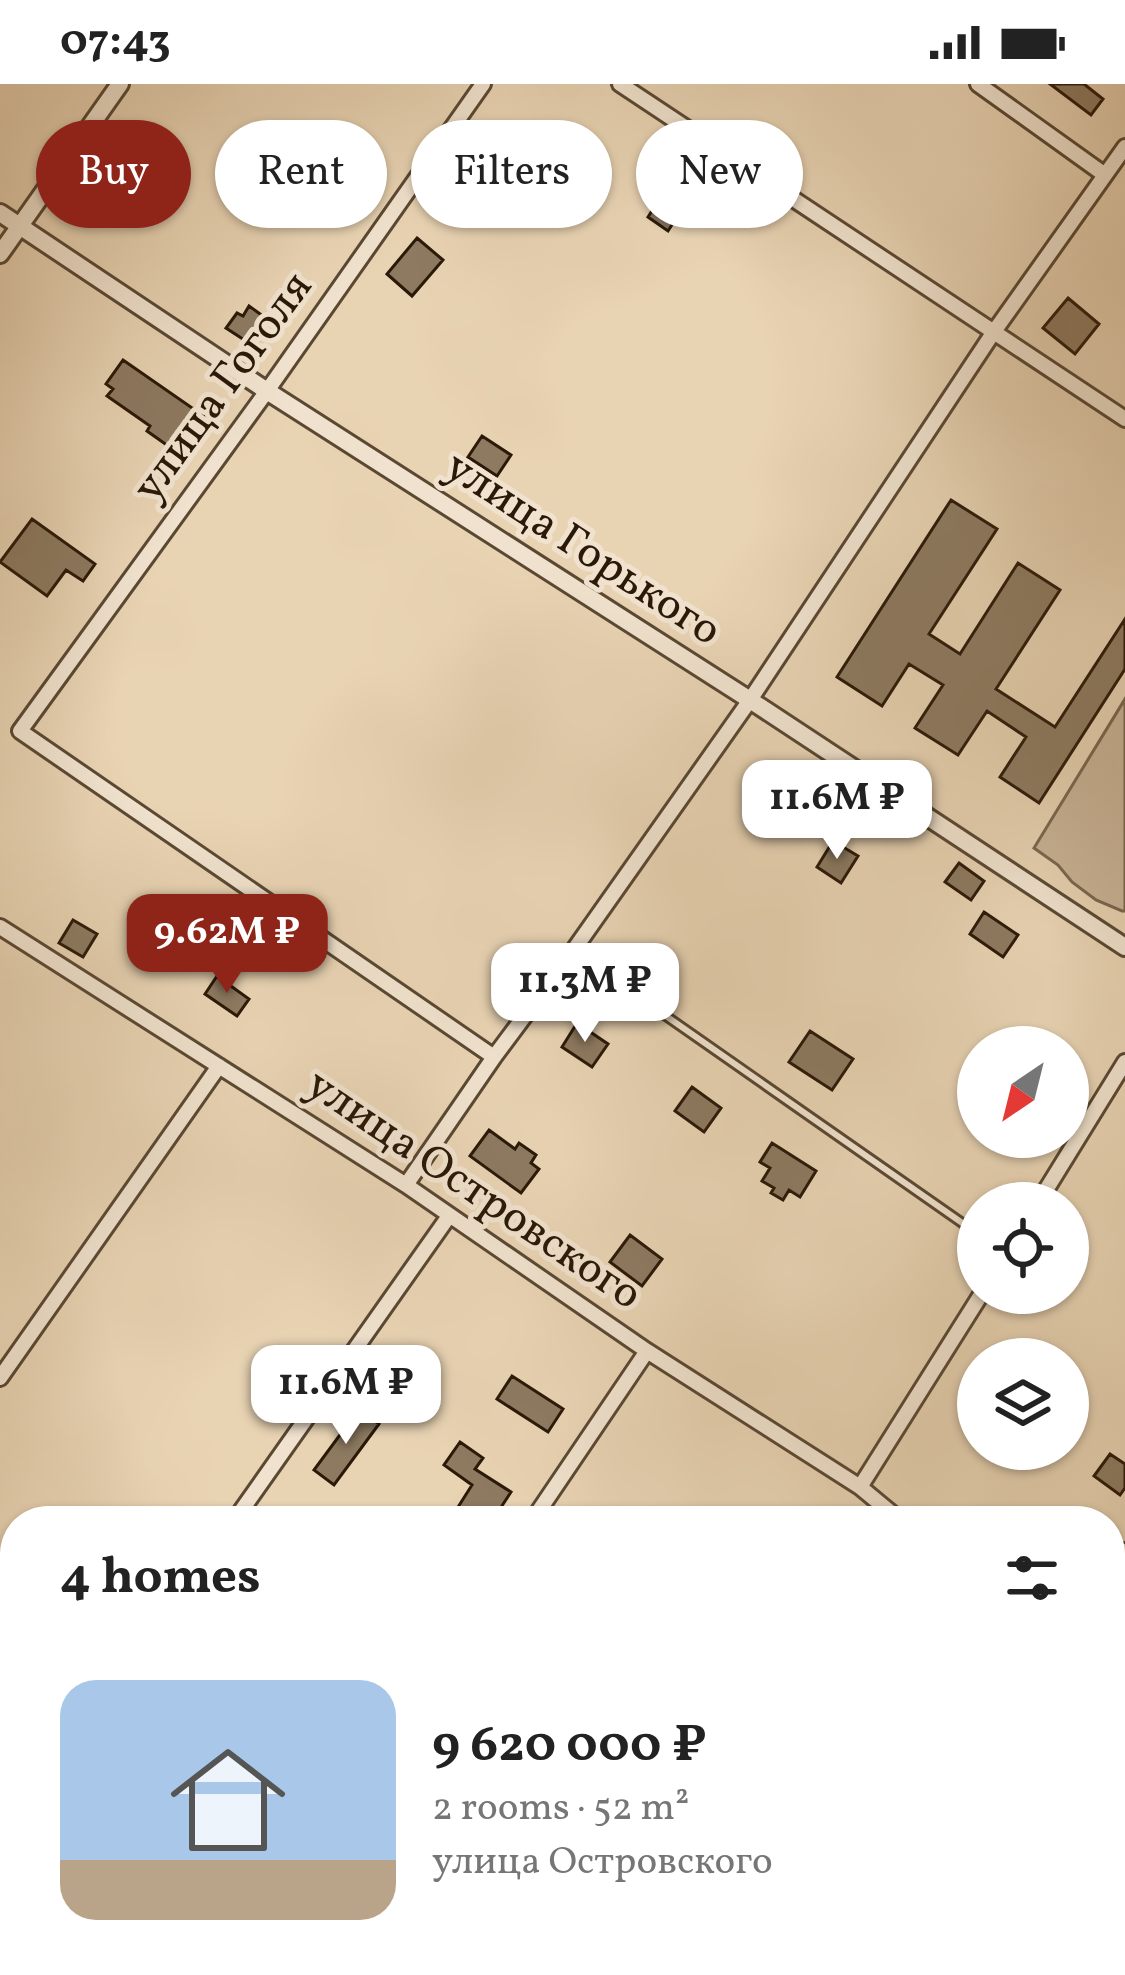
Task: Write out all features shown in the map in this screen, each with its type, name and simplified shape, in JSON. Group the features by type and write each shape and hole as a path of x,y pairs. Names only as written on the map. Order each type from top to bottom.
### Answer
{"street":[{"path":"0,254 120,84"},
{"name":"улица Гоголя","path":"483,84 20,731 494,1057"},
{"path":"620,84 1125,419"},
{"path":"978,84 1106,175"},
{"path":"406,1185 750,700 993,333 1125,147"},
{"name":"улица Горького","path":"0,213 1125,947"},
{"name":"улица Островского","path":"0,926 406,1185 647,1351 860,1487 881,1506"},
{"path":"1051,1182 1125,1062"},
{"path":"0,1378 219,1066"},
{"path":"245,1506 449,1216"},
{"path":"860,1487 969,1314"},
{"path":"542,1506 647,1351"}],"lane":[{"path":"573,951 957,1219"}],"shaded area":[{"path":"1125,699 1122,911 1096,900 1034,848"}],"building":[{"path":"1050,84 1084,84 1103,99 1091,115"},
{"path":"417,238 443,260 412,296 387,274"},
{"path":"1068,298 1099,324 1075,354 1043,328"},
{"path":"249,306 263,316 256,326 265,332 255,347 226,328"},
{"path":"123,360 211,421 185,458 107,396 113,389 106,384"},
{"path":"482,436 511,455 497,476 468,457"},
{"path":"951,500 997,529 929,634 960,654 1018,563 1060,590 996,689 1055,727 1125,619 1125,669 1039,803 1000,777 1026,737 987,711 958,755 915,728 943,685 909,664 882,706 837,677"},
{"path":"32,519 95,564 83,581 66,570 47,596 0,562"},
{"path":"833,841 858,856 841,883 817,867"},
{"path":"959,863 984,881 971,900 945,882"},
{"path":"984,912 1018,935 1003,957 970,934"},
{"path":"73,920 97,934 83,957 59,943"},
{"path":"217,976 249,999 237,1016 205,994"},
{"path":"577,1023 608,1044 592,1067 562,1047"},
{"path":"810,1031 853,1059 832,1090 789,1062"},
{"path":"692,1087 721,1108 704,1132 675,1111"},
{"path":"489,1130 515,1149 519,1143 536,1155 531,1163 539,1169 521,1193 470,1156"},
{"path":"772,1143 816,1171 800,1197 789,1190 783,1200 762,1181 770,1168 760,1162"},
{"path":"630,1235 662,1259 642,1286 610,1262"},
{"path":"512,1376 563,1409 548,1432 497,1399"},
{"path":"359,1409 379,1424 334,1485 314,1470"},
{"path":"460,1442 483,1458 475,1469 511,1492 502,1506 459,1506 472,1485 444,1465"},
{"path":"1110,1454 1125,1464 1125,1488 1120,1495 1094,1476"}]}
